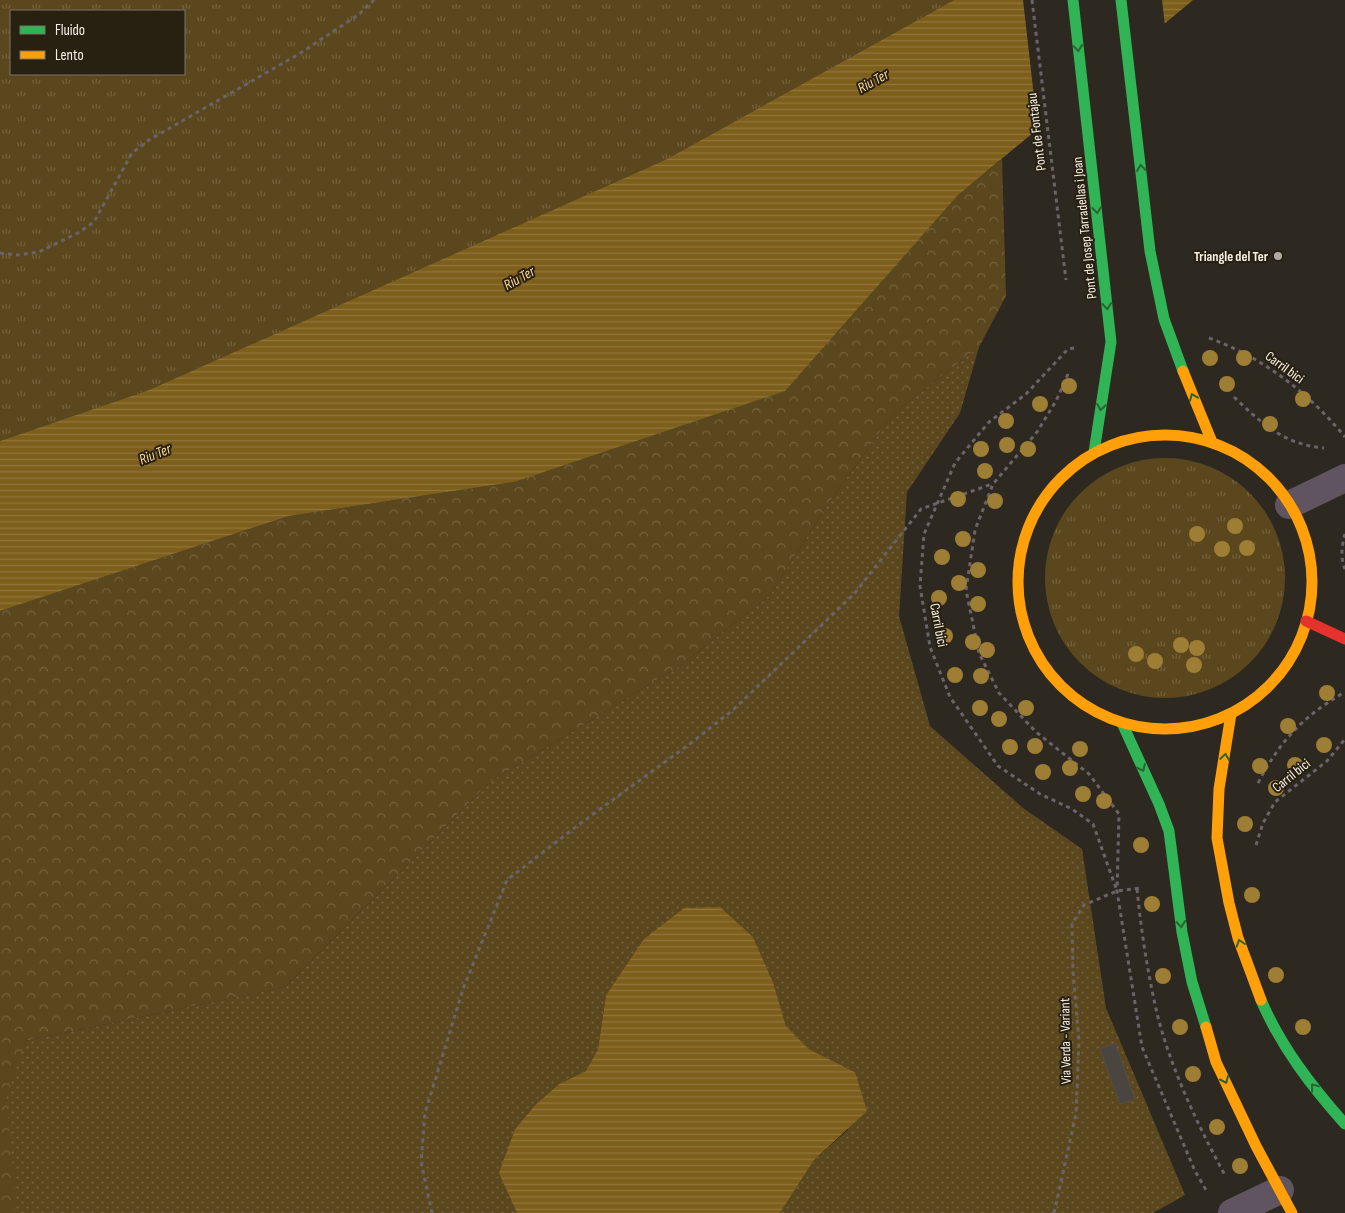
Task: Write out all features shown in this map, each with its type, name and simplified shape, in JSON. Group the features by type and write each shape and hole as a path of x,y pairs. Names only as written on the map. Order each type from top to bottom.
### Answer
{"street":[{"name":"Pont de Josep Tarradellas i Joan","path":"1072,0 1111,342 1094,452"},
{"path":"1121,0 1150,251 1164,319 1212,442"},
{"path":"1152,434 1171,434 1212,442 1231,450 1253,464 1276,486 1289,505 1304,539 1309,561 1311,578 1310,599 1306,621 1289,661 1278,675 1261,692 1231,714 1215,722 1173,730 1139,728 1122,723 1086,706 1069,693 1053,676 1036,650 1024,621 1020,590 1021,558 1029,528 1044,500 1069,470 1094,452 1134,437 1152,434"},
{"path":"1289,505 1345,478"},
{"path":"1306,621 1345,638"},
{"path":"1231,714 1218,800 1217,836 1235,928 1262,1003 1282,1040 1308,1079 1345,1124"},
{"path":"1122,723 1159,804 1169,831 1178,884 1182,932 1192,982 1216,1062 1256,1146 1286,1202 1232,1213"}],"path":[{"path":"0,253 18,255 39,252 78,233 94,222 132,153 149,140 299,54 358,15 374,0"},
{"name":"Pont de Fontajau","path":"1032,0 1063,262"},
{"name":"Carril bici","path":"1171,339 1199,334 1230,346 1265,365 1327,414 1345,437"},
{"name":"Carril bici","path":"1076,353 1076,348 1068,349 1026,394 989,422 955,463 924,534 920,586 930,646 950,697 998,766 1040,794 1072,809 1093,824 1117,891"},
{"path":"1071,367 1056,401 1037,432 993,484 975,530 966,590 979,653 999,693 1036,732 1089,774 1119,814 1117,891 1142,1046 1195,1171 1210,1196"},
{"path":"1229,393 1278,434 1307,446 1330,448"},
{"path":"432,1213 422,1162 425,1113 463,989 507,880 733,710 854,594 921,508 993,484"},
{"path":"1345,534 1342,564 1345,569"},
{"path":"1257,793 1258,783 1278,748 1302,721 1326,702 1345,692"},
{"name":"Carril bici","path":"1255,847 1263,822 1275,802 1328,761 1345,739"},
{"name":"Via Verda - Variant","path":"1054,1213 1076,1114 1079,1041 1073,971 1072,924 1084,906 1117,891 1137,888"}],"green space":[{"path":"0,0 954,0 667,159 149,390 0,441"},
{"path":"1002,159 1006,296 979,347 893,414 828,504 770,595 681,665 490,782 285,987 25,1041 15,1213 0,1213 0,611 289,516 514,482 957,196"},
{"path":"979,347 960,413 907,492 899,616 930,726 1023,808 1082,849 1106,1008 1185,1195 1153,1213 780,1213 814,1160 848,1130 855,1072 809,1049 786,1026 773,982 753,937 624,969 606,995 598,1049 586,1071 559,1084 536,1104 515,1129 500,1173 517,1213 15,1213 15,1189 6,1099 25,1041 285,987 490,782 681,665 770,595 828,504 893,414"},
{"path":"1165,458 1200,463 1211,467 1232,478 1250,493 1265,511 1276,532 1280,543 1285,578 1280,613 1276,624 1265,645 1250,663 1232,678 1211,689 1200,693 1165,698 1130,693 1119,689 1098,678 1080,663 1065,645 1054,624 1050,613 1045,578 1050,543 1054,532 1065,511 1080,493 1098,478 1119,467 1130,463"}],"water":[{"name":"Riu Ter","path":"954,0 1193,0 957,196 785,391 514,482 289,516 0,611 0,441 149,390 667,159"},
{"path":"720,907 753,937 773,982 786,1026 809,1049 855,1072 867,1111 814,1160 780,1213 517,1213 499,1173 515,1129 536,1104 559,1084 586,1071 598,1049 606,995 644,939 684,908"}],"pier":[{"path":"1023,0 1162,0 1165,26 1038,132"}],"building":[{"path":"1115,1043 1135,1099 1120,1104 1100,1049"}],"traffic: fast":[{"path":"1073,0 1111,342 1094,452"},
{"path":"1121,0 1150,251 1164,319 1183,371"},
{"path":"1122,723 1159,804 1169,831 1182,932 1192,982 1206,1027"},
{"path":"1261,1000 1278,1034 1298,1066 1345,1124"}],"traffic: slow":[{"path":"1183,371 1212,442"},
{"path":"1165,435 1194,438 1221,447 1246,460 1269,478 1287,501 1300,526 1309,553 1312,582 1309,611 1300,638 1287,663 1269,686 1246,704 1221,717 1194,726 1165,729 1136,726 1109,717 1084,704 1061,686 1043,663 1030,638 1021,611 1018,582 1021,553 1030,526 1043,501 1061,478 1084,460 1109,447 1136,438 1165,435"},
{"path":"1231,714 1219,789 1217,838 1229,903 1238,938 1261,1000"},
{"path":"1206,1027 1216,1062 1256,1146 1292,1213"}],"traffic: jam":[{"path":"1306,621 1345,639"}],"place":[{"name":"Triangle del Ter","path":"1278,256"}]}
